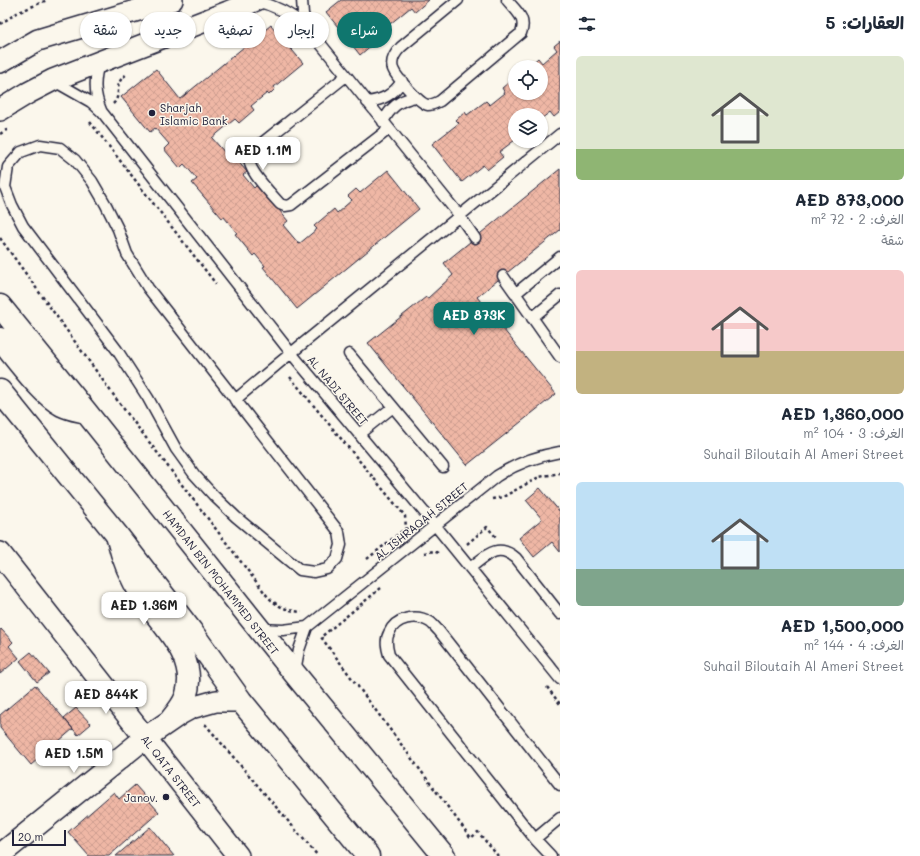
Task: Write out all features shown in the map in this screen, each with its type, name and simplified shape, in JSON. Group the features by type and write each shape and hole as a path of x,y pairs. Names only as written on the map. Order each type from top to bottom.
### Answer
{"main road":[{"name":"HAMDAN BIN MOHAMMED STREET","path":"0,306 294,674 444,856"},
{"path":"0,339 51,398 74,410 86,412"},
{"path":"0,391 117,535 191,631 241,701 368,856"}],"street":[{"path":"0,62 38,40 172,0"},
{"path":"6,118 28,93 53,80 228,12 255,0"},
{"path":"117,535 123,556 134,582 142,596 183,653 188,667 189,681 186,696 170,721"},
{"name":"AL QATA STREET","path":"0,553 238,856"},
{"path":"0,855 145,738 170,721 192,708 216,701 241,701"}],"lane":[{"path":"255,0 269,4 286,12"},
{"path":"302,0 304,12"},
{"path":"458,0 395,53 392,61 393,70 415,97 427,105 440,101 521,34 523,27 522,20 507,0"},
{"path":"324,48 475,238"},
{"name":"AL NADI STREET","path":"99,63 95,91 102,112"},
{"path":"346,76 252,151 249,158 253,172 280,204 286,206 292,205 386,125 391,110 396,105 401,101 415,97"},
{"name":"AL NADI STREET","path":"53,80 86,99 102,112 291,353 435,525 560,679"},
{"path":"367,102 384,98 391,94 402,81"},
{"path":"235,400 560,134"},
{"path":"40,145 60,148 76,160 106,205 118,229 127,254 148,288 235,400 338,532 341,545 338,559 327,568 314,572 300,570 236,517 194,474 176,449 148,398 117,350 37,246 12,205 5,187 8,167 21,152 40,145"},
{"path":"515,294 560,257"},
{"path":"502,276 560,357"},
{"path":"532,318 560,295"},
{"path":"349,354 443,467"},
{"path":"359,434 393,407"},
{"name":"AL ISHRAQAH STREET","path":"307,627 497,476 520,463 560,452"},
{"path":"470,568 494,552 501,550 510,553 516,558 560,614"},
{"path":"551,856 535,839 389,655 386,644 389,633 395,624 406,618 418,617 430,622 439,631 560,785"},
{"path":"258,628 283,630 307,627 299,650 294,674"},
{"path":"535,839 560,818"}],"path":[{"path":"0,24 17,13 46,0"},
{"path":"86,117 90,122 115,101 118,95 117,88 120,80 129,72"},
{"path":"0,134 6,118"},
{"path":"0,238 120,404 268,598 282,608 302,612"},
{"path":"474,493 488,498 498,498 539,477 560,473"},
{"path":"419,557 425,552 434,551 440,554"},
{"path":"382,587 321,637 471,838 478,832 498,856"},
{"path":"543,683 560,704"},
{"path":"192,708 318,856"}],"building":[{"path":"341,0 429,0 415,12 411,7 392,22 392,12 337,12 337,26 329,16 329,12 326,12"},
{"path":"271,25 274,29 274,48 290,48 303,63 274,87 275,89 269,95 267,93 251,106 254,110 239,123 235,119 212,138 227,155 230,152 247,172 243,175 254,188 258,184 288,221 283,225 299,244 317,229 314,226 334,209 337,213 352,200 348,196 356,189 360,193 388,170 419,209 297,309 263,267 265,266 255,254 253,256 235,234 237,233 224,217 222,218 192,183 197,179 184,164 180,168 164,149 169,144 155,128 150,132 121,97 156,69 180,99 243,48 266,48 266,29"},
{"path":"560,41 560,112 554,117 550,112 548,114 548,108 508,108 508,145 499,152 503,157 487,170 483,165 462,182 432,144 459,123 456,120 465,112 467,115 486,101 490,105 505,93 502,88 508,83 508,100 548,100 548,60 545,60 557,50 554,46"},
{"path":"354,48 368,48 360,55"},
{"path":"560,169 560,230 477,297 556,394 467,465 368,343 426,297 428,298 453,275 444,263"},
{"path":"540,488 560,512 560,552 552,542 534,557 519,538 542,519 526,500"},
{"path":"1,629 13,642 9,646 19,658 0,674 0,630"},
{"path":"31,652 49,673 37,682 20,661"},
{"path":"35,685 73,729 31,765 0,728 0,715"},
{"path":"76,708 91,724 78,735 64,718"},
{"path":"135,785 159,812 109,856 89,856 68,832 114,792 119,799"},
{"path":"150,827 174,856 116,856"}],"place":[{"name":"Sharjah Islamic Bank","path":"152,113"},
{"name":"Janov.","path":"166,797"}]}
